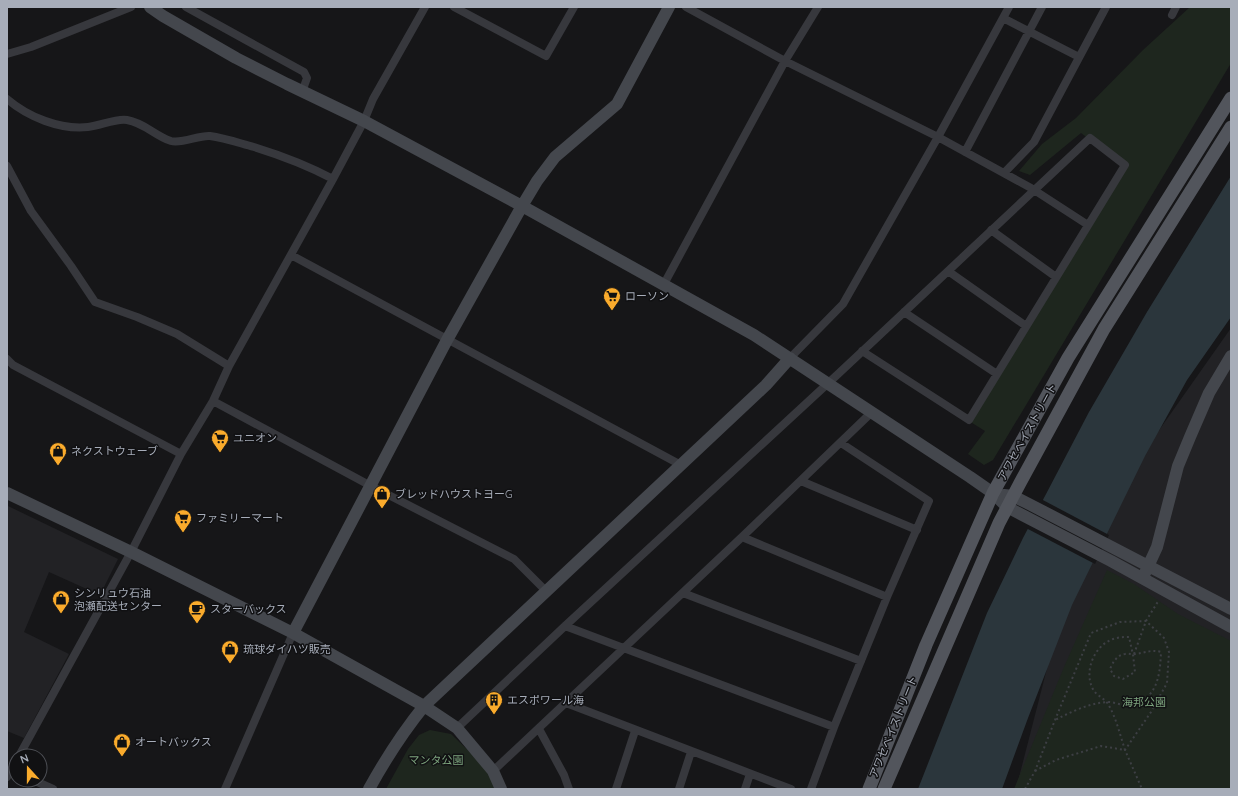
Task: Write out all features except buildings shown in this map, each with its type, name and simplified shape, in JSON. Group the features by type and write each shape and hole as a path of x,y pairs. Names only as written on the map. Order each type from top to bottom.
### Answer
{"main road":[{"name":"アワセベイストリート","path":"869,789 926,645 993,493 1068,358 1231,98"},
{"name":"アワセベイストリート","path":"884,789 1010,502 1104,329 1231,127"}],"street":[{"path":"7,54 31,47 131,7"},
{"path":"150,7 236,58 302,92 364,121 522,206 754,335 993,493 1010,502 1021,514 1114,555 1148,566 1231,609"},
{"path":"186,7 304,72 307,78 302,92"},
{"path":"22,748 131,552 181,454 213,402 229,366 333,179 364,121 373,99 425,7"},
{"path":"454,7 546,56 574,7"},
{"path":"225,789 293,633 447,340 522,206 537,181 555,157 617,104 669,7"},
{"path":"686,7 785,61 938,137 1034,190 1088,225"},
{"path":"664,284 785,61 818,7"},
{"path":"370,789 384,763 410,723 424,706 766,385 790,358 843,304 938,137 1009,7"},
{"path":"965,152 1042,7"},
{"path":"1004,173 1034,142 1106,7"},
{"path":"1172,15 1176,7"},
{"path":"1003,18 1079,57"},
{"path":"7,99 19,109 60,126 88,127 125,120 141,123 172,141 208,136 228,139 284,156 333,179"},
{"path":"457,728 1090,138 1125,165 969,420 862,351"},
{"path":"7,166 31,211 95,302 137,317 176,334 229,366"},
{"path":"991,230 1056,277"},
{"path":"291,255 681,465"},
{"path":"948,271 1026,326"},
{"path":"904,312 997,374"},
{"path":"1142,578 1157,547 1178,466 1209,393 1231,356"},
{"path":"7,359 14,365 181,454"},
{"path":"213,402 371,486 514,559 546,591"},
{"path":"493,772 872,412"},
{"path":"811,789 887,597 929,500 841,443"},
{"path":"801,481 917,530"},
{"path":"7,493 131,552 293,633 424,706 457,728 493,772 501,789"},
{"path":"1010,502 1027,503 1114,555 1142,578 1231,627"},
{"path":"742,537 887,597"},
{"path":"683,593 861,661"},
{"path":"565,626 834,728"},
{"path":"566,703 790,789"},
{"path":"538,729 564,775 569,789"},
{"path":"616,789 636,730"},
{"path":"679,789 691,752"},
{"path":"745,789 750,774"}],"path":[{"path":"1134,655 1146,621 1160,598"},
{"path":"1025,789 1035,771 1054,720 1091,633 1120,622 1146,621 1164,638 1169,652 1167,683 1151,712 1125,750"},
{"path":"1054,720 1078,709 1107,702 1126,705 1146,699 1156,686 1160,671 1161,652 1154,650 1134,655 1125,654 1113,661 1110,669 1114,676 1122,679 1135,672 1134,655 1129,637 1116,638 1106,643 1096,652 1090,663 1089,679 1095,692 1107,702 1125,750 1142,789"},
{"path":"1035,771 1056,760 1101,746 1125,750"}],"shaded area":[{"path":"1231,176 1231,317 1187,380 1145,456 1072,605 1002,789 918,789 987,613 1023,538 1089,412 1147,312"},
{"path":"1231,328 1231,789 1016,789 1079,544"},
{"path":"8,506 118,559 100,595 49,572 24,632 69,654 24,738 7,731"}],"green space":[{"path":"1190,7 1231,7 1231,63 993,460 984,465 968,454 985,431 969,421 1126,167 1081,133 1030,175 1019,171 1042,144 1076,118 1143,50"},
{"name":"海邦公園","path":"1107,570 1134,584 1178,614 1231,641 1231,789 1014,789 1064,667"},
{"name":"マンタ公園","path":"430,730 451,734 478,760 490,776 496,789 386,789 408,749 419,735"}],"pier":[{"path":"1041,499 1109,535 1095,564 1026,528"}],"place":[{"name":"ローソン","path":"612,311"},
{"name":"ユニオン","path":"220,453"},
{"name":"ネクストウェーブ","path":"58,466"},
{"name":"ブレッドハウストヨーG","path":"382,509"},
{"name":"ファミリーマート","path":"183,533"},
{"name":"シンリュウ石油 泡瀬配送センター","path":"61,614"},
{"name":"スターバックス","path":"197,624"},
{"name":"琉球ダイハツ販売","path":"230,664"},
{"name":"エスポワール海","path":"494,715"},
{"name":"オートバックス","path":"122,757"}]}
